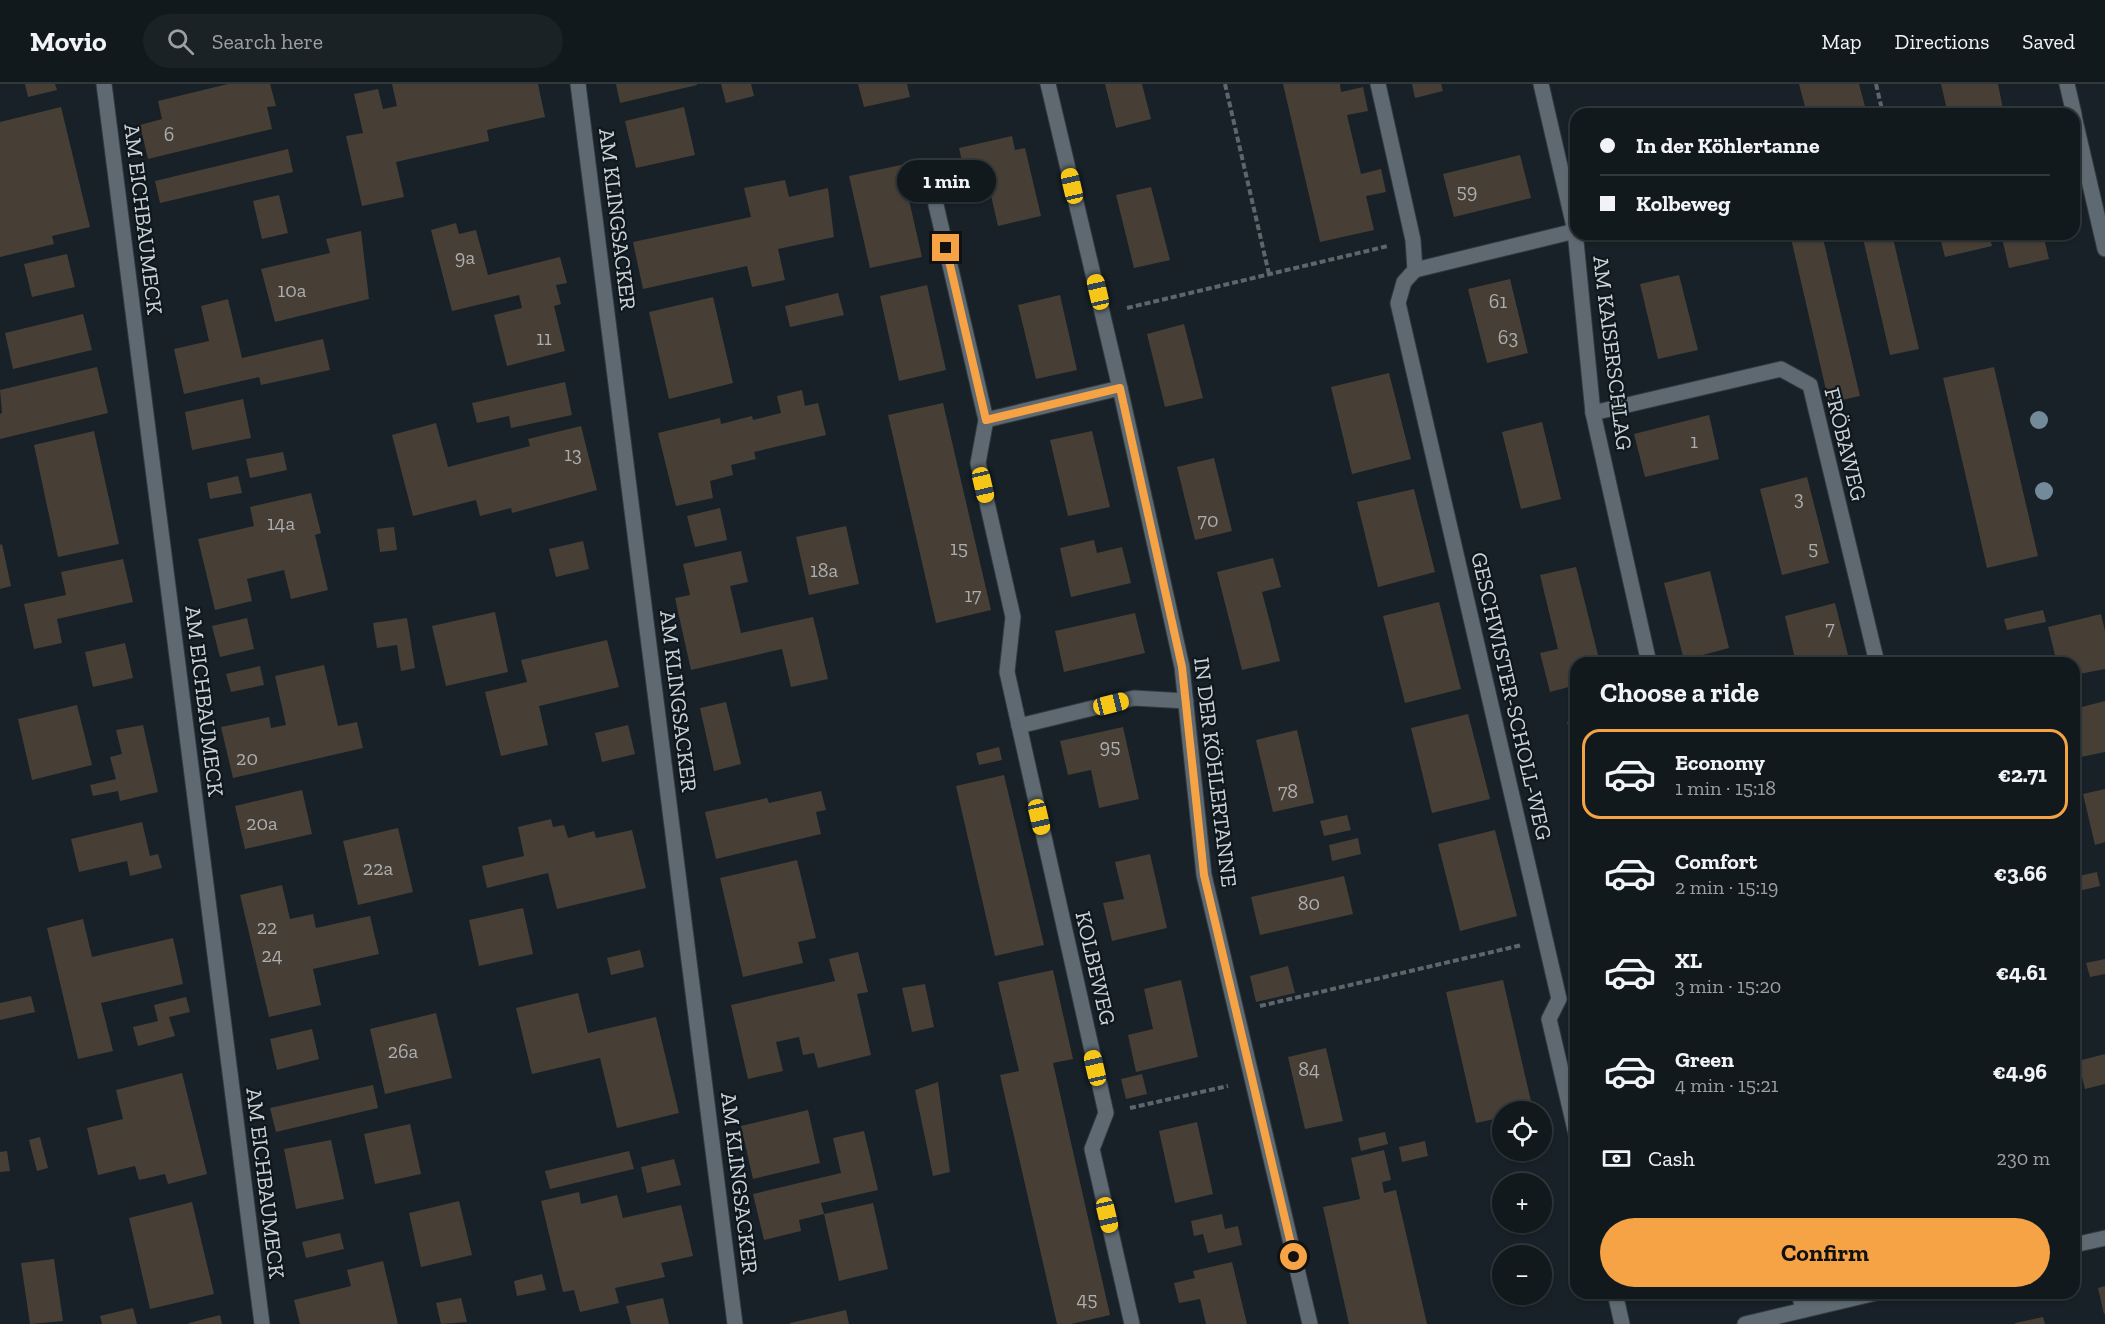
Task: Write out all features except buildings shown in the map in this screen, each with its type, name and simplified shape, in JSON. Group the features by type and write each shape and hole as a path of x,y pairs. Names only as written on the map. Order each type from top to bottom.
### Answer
{"street":[{"name":"AM EICHBAUMECK","path":"104,84 262,1324"},
{"name":"AM KLINGSACKER","path":"579,84 735,1324"},
{"name":"IN DER KÖHLERTANNE","path":"1048,84 1103,314 1182,667 1204,875 1310,1324"},
{"path":"1378,84 1413,240 1415,270 1570,232"},
{"name":"AM KAISERSCHLAG","path":"1541,84 1570,209"},
{"path":"2067,84 2072,108"},
{"path":"2080,141 2105,249"},
{"name":"KOLBEWEG","path":"936,205 986,420 978,463 1013,617 1006,672 1106,1113"},
{"name":"AM KAISERSCHLAG","path":"1576,240 1593,413 1648,657"},
{"name":"GESCHWISTER-SCHOLL-WEG","path":"1415,270 1404,282 1398,303 1559,999 1549,1019 1570,1108"},
{"name":"FRÖBAWEG","path":"1593,413 1781,369 1810,385 1876,657"},
{"path":"986,420 1120,388"},
{"path":"1019,726 1134,698 1186,701"},
{"path":"1106,1113 1092,1149 1132,1324"},
{"path":"2080,1244 2105,1238"},
{"path":"1616,1299 1622,1324"},
{"path":"1800,1299 1803,1310"},
{"path":"1745,1324 1850,1299"}],"path":[{"path":"1225,84 1269,274"},
{"path":"1876,84 1882,108"},
{"path":"1103,314 1413,240"},
{"path":"1236,1011 1546,940"},
{"path":"1106,1113 1253,1080"}],"route":[{"path":"946,248 986,420 1120,388 1182,667 1204,875 1294,1257"}]}
